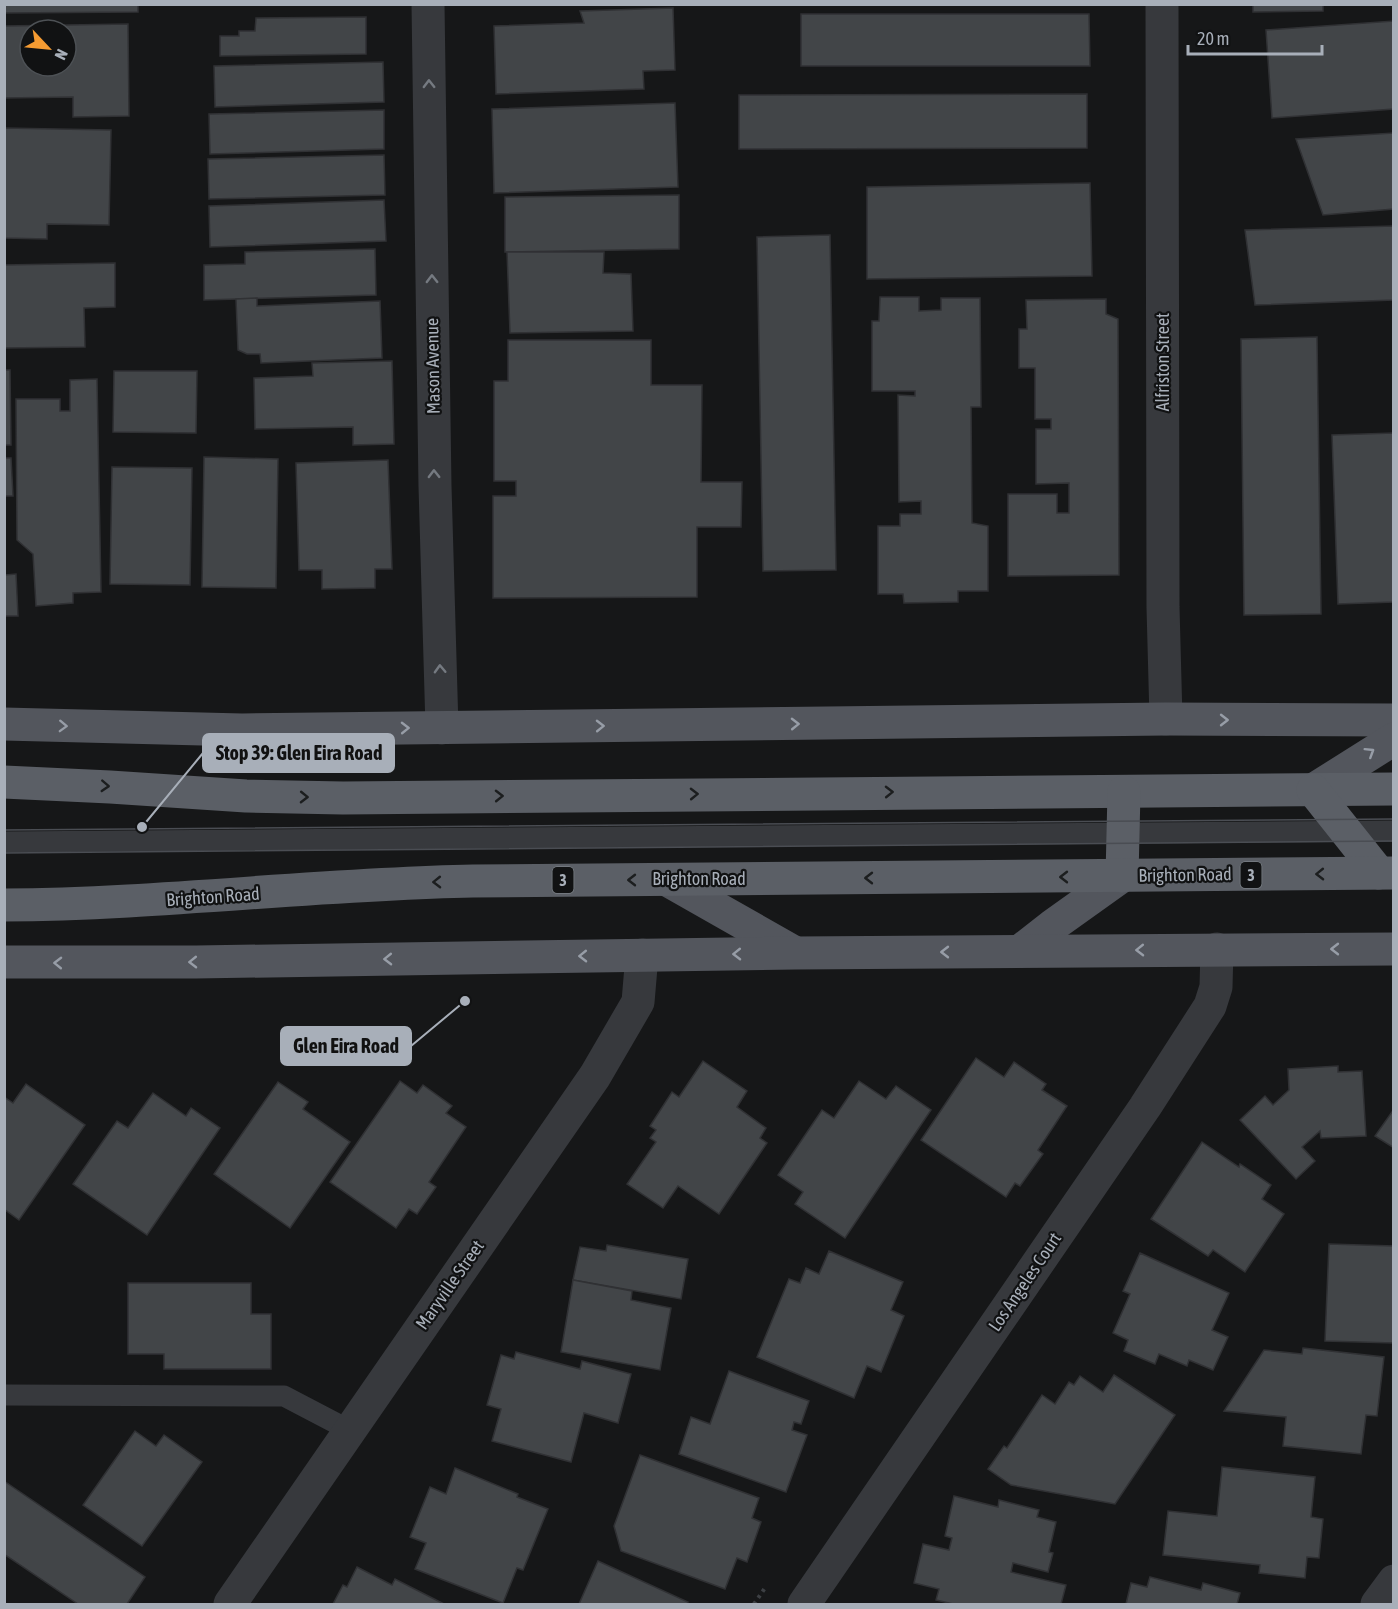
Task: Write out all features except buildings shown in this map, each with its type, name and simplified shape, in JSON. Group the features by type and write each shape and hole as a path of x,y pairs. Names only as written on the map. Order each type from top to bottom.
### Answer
{"highway":[{"path":"4,782 110,786 246,796 344,798 1394,789"},
{"path":"1313,790 1345,831 1386,873"},
{"path":"1122,876 1124,792"},
{"name":"Brighton Road","path":"4,905 133,902 396,883 1386,873"}],"main road":[{"path":"4,724 242,730 1166,719 1394,720"},
{"path":"1313,790 1394,739"},
{"path":"1020,951 1122,876"},
{"path":"667,880 795,953"},
{"path":"4,962 196,963 795,953 1394,949"}],"street":[{"name":"Mason Avenue","path":"428,4 434,474 441,728"},
{"name":"Alfriston Street","path":"1162,4 1163,607 1166,719"},
{"name":"Los Angeles Court","path":"804,1605 1138,1117 1205,1015 1216,987 1217,949"},
{"name":"Maryville Street","path":"230,1605 595,1076 638,1002 642,955"},
{"path":"1377,1605 1394,1581"}],"lane":[{"path":"4,842 1394,831"},
{"path":"4,1395 284,1396 349,1430"}],"tram line":[{"path":"4,830 1394,819"},
{"path":"4,853 1394,841"}],"place":[{"name":"Stop 39: Glen Eira Road","path":"142,827"},
{"name":"Glen Eira Road","path":"465,1001"}]}
